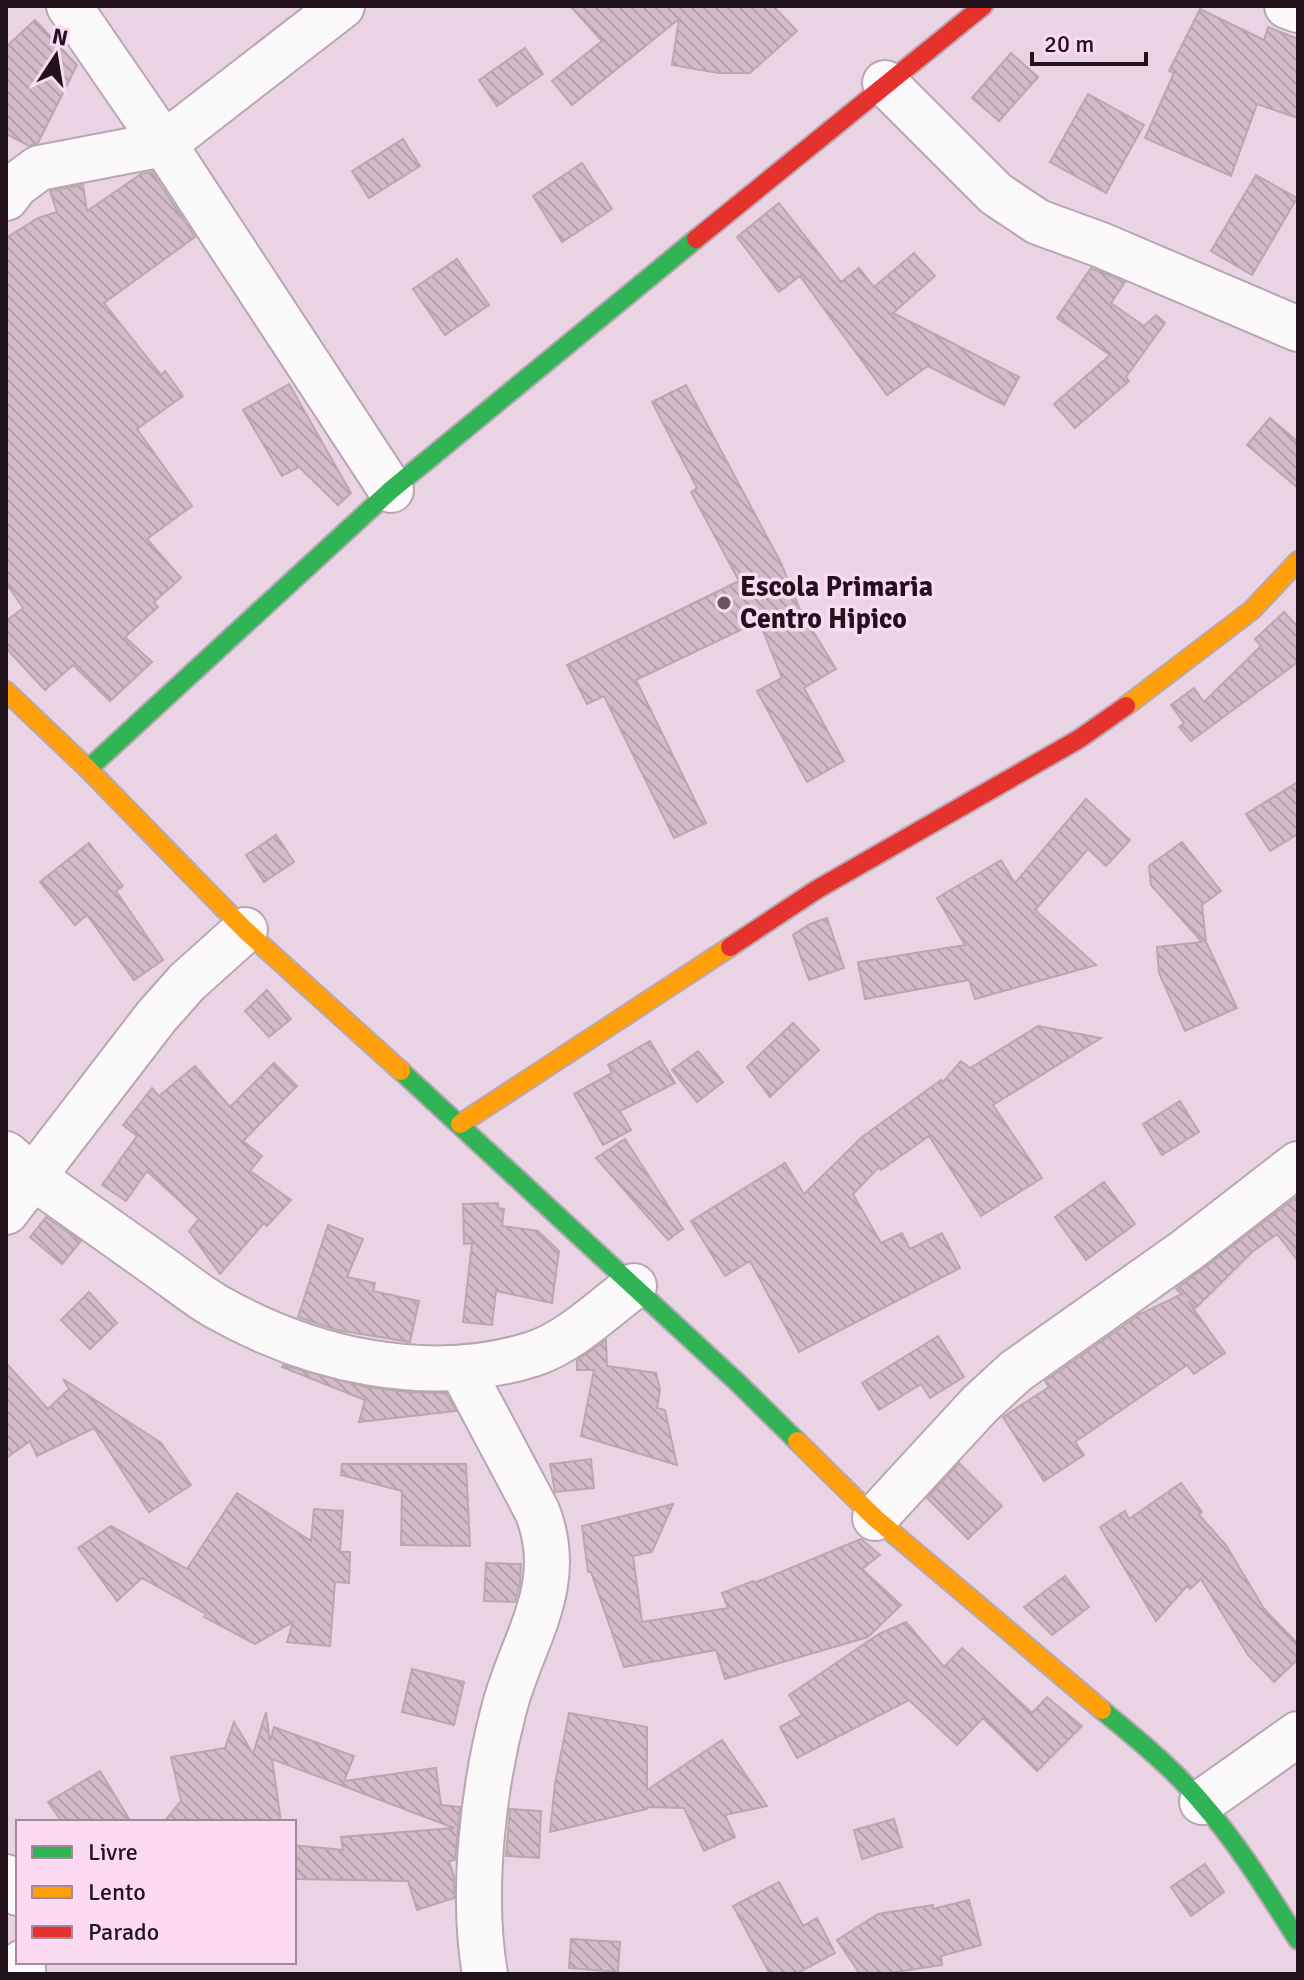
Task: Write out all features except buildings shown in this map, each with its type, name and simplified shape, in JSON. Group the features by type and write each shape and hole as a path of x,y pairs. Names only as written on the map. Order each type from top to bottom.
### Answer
{"street":[{"path":"69,6 164,144 391,490"},
{"path":"6,198 16,185 39,168 164,144 342,6"},
{"path":"88,769 391,490 885,83 983,6"},
{"path":"1287,6 1298,10"},
{"path":"885,83 996,194 1038,222 1101,245 1298,329"},
{"path":"460,1124 816,890 1079,739 1144,694 1252,610 1298,561"},
{"path":"6,691 88,769 245,930 460,1124 737,1382 875,1518 1160,1759 1202,1802 1247,1859 1298,1940"},
{"path":"6,1212 19,1166 187,982 245,930"},
{"path":"875,1518 980,1404 1016,1371 1187,1250 1298,1164"},
{"path":"19,1166 215,1306 314,1350 413,1369 461,1368 534,1353 561,1340 634,1286"},
{"path":"461,1368 537,1511 545,1532 549,1568 540,1610 504,1707 491,1772 479,1874 478,1914 485,1974"},
{"path":"1202,1802 1298,1734"}],"traffic: fast":[{"path":"88,769 391,490 696,239"},
{"path":"401,1071 797,1441"},
{"path":"1102,1710 1167,1766 1216,1819 1298,1940"}],"traffic: slow":[{"path":"1126,706 1252,610 1298,561"},
{"path":"6,691 88,769 245,930 401,1071"},
{"path":"460,1124 730,947"},
{"path":"797,1441 875,1518 1102,1710"}],"traffic: jam":[{"path":"696,239 983,6"},
{"path":"730,947 816,890 1079,739 1126,706"}],"place":[{"name":"Escola Primaria Centro Hipico","path":"724,603"}]}
